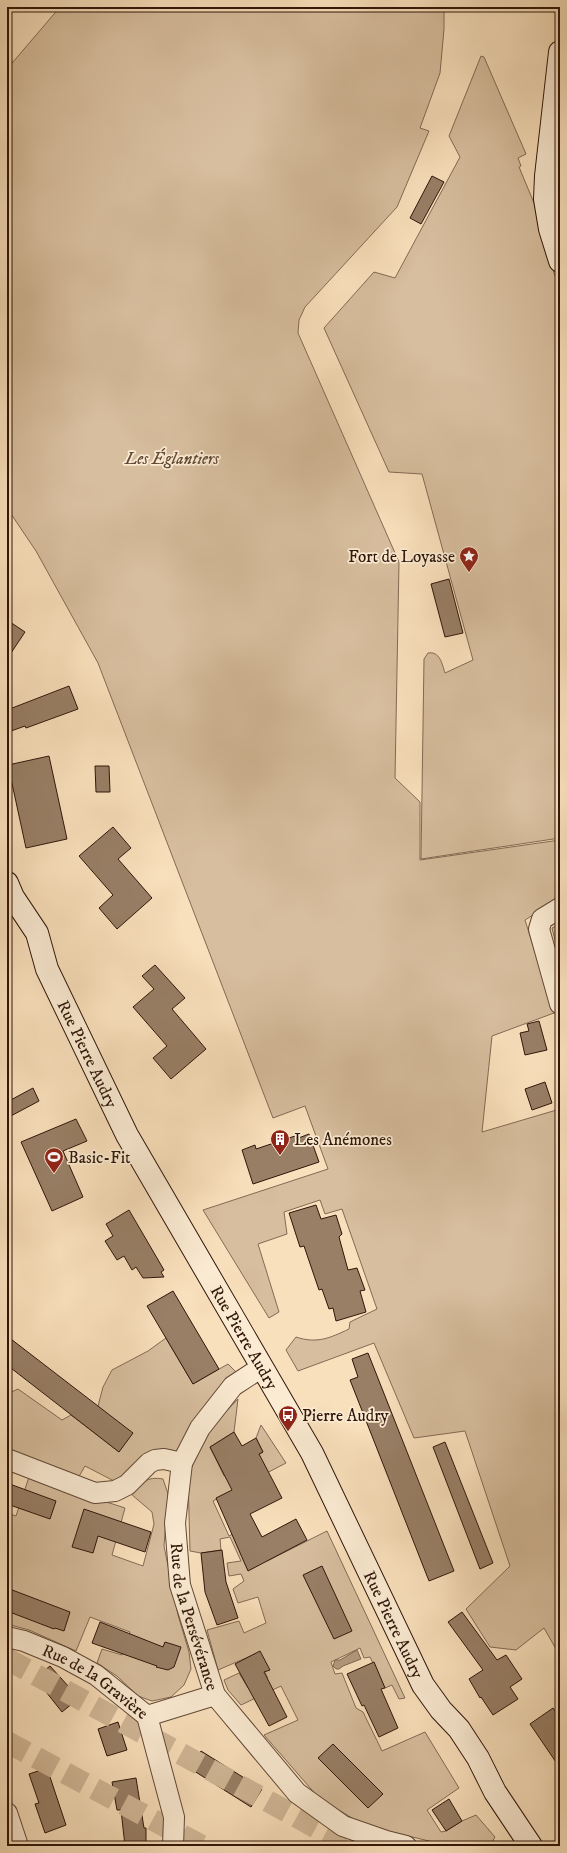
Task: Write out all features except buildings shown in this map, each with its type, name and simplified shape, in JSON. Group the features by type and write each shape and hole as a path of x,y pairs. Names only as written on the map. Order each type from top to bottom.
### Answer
{"street":[{"path":"560,52 546,176 545,199 550,229 560,261"},
{"name":"Rue Pierre Audry","path":"7,883 13,897 37,933 47,969 126,1135 312,1453 423,1685 441,1710 459,1729 478,1758 495,1792 531,1846"},
{"path":"560,908 542,919 539,929 560,1004"},
{"name":"Rue de la Persévérance","path":"262,1367 233,1386 200,1428 182,1463 175,1523 180,1586 215,1695 296,1793 343,1826 386,1841 406,1846"},
{"path":"7,1459 95,1493 115,1491 127,1485 149,1463 155,1460 164,1459 182,1463"},
{"name":"Rue de la Gravière","path":"7,1637 24,1641 63,1657 96,1675 147,1716 174,1816 173,1846"},
{"path":"147,1716 215,1695"},
{"path":"7,1813 18,1846"}],"green space":[{"name":"Les Églantiers","path":"60,7 444,7 444,29 440,73 420,128 429,131 397,207 305,307 299,320 298,333 399,562 395,778 420,802 420,860 560,840 560,898 525,920 554,1013 492,1036 482,1132 560,1109 560,1656 544,1628 516,1650 490,1647 466,1609 510,1566 465,1431 414,1438 374,1343 298,1371 286,1350 296,1337 317,1340 336,1335 349,1329 350,1322 377,1309 342,1209 325,1214 320,1200 284,1212 287,1234 258,1244 279,1312 269,1318 203,1210 328,1169 305,1106 273,1118 98,663 36,551 7,508 7,69"},
{"path":"481,56 484,57 526,154 518,158 521,166 519,167 534,203 554,273 560,288 560,838 421,859 424,659 428,653 438,656 445,673 473,660 422,474 389,472 324,328 374,272 395,278 460,157 449,136"},
{"path":"560,924 560,960 552,928"},
{"path":"166,1338 193,1384 228,1364 237,1373 179,1456 124,1482 114,1481 85,1466 77,1480 7,1455 7,1394 18,1389 62,1420 71,1415 119,1452 98,1406 103,1387 112,1370 148,1351"},
{"path":"238,1399 234,1432 210,1447 224,1476 263,1452 256,1438 261,1425 286,1463 213,1501 229,1536 250,1525 267,1561 327,1531 405,1698 399,1699 392,1685 385,1688 370,1657 364,1658 360,1648 331,1662 335,1674 342,1673 356,1708 363,1712 382,1751 425,1732 459,1788 427,1810 441,1832 446,1831 462,1821 476,1815 495,1837 490,1846 450,1846 360,1823 318,1797 264,1735 298,1720 281,1686 241,1705 228,1690 224,1680 239,1673 248,1688 268,1678 255,1654 218,1670 207,1630 239,1621 244,1633 266,1623 258,1597 238,1603 233,1589 244,1581 241,1574 229,1576 227,1563 241,1561 230,1537 220,1539 221,1550 201,1553 190,1551 188,1475 210,1428"},
{"path":"29,1477 125,1508 112,1555 143,1566 154,1524 152,1512 131,1494 145,1481 157,1478 163,1479 168,1494 164,1546 178,1615 189,1652 191,1669 184,1685 171,1697 152,1701 138,1696 117,1676 97,1663 102,1649 122,1655 130,1632 90,1617 76,1651 29,1630 7,1624 7,1513 16,1516"}],"shaded area":[{"path":"357,1650 361,1659 339,1669 336,1669 333,1666 335,1660 340,1660"}],"tunnel":[{"path":"7,1659 350,1846"},
{"path":"7,1742 202,1846"}],"place":[{"name":"Fort de Loyasse","path":"469,573"},
{"name":"Les Anémones","path":"280,1156"},
{"name":"Basic-Fit","path":"54,1174"},
{"name":"Pierre Audry","path":"288,1432"}]}
